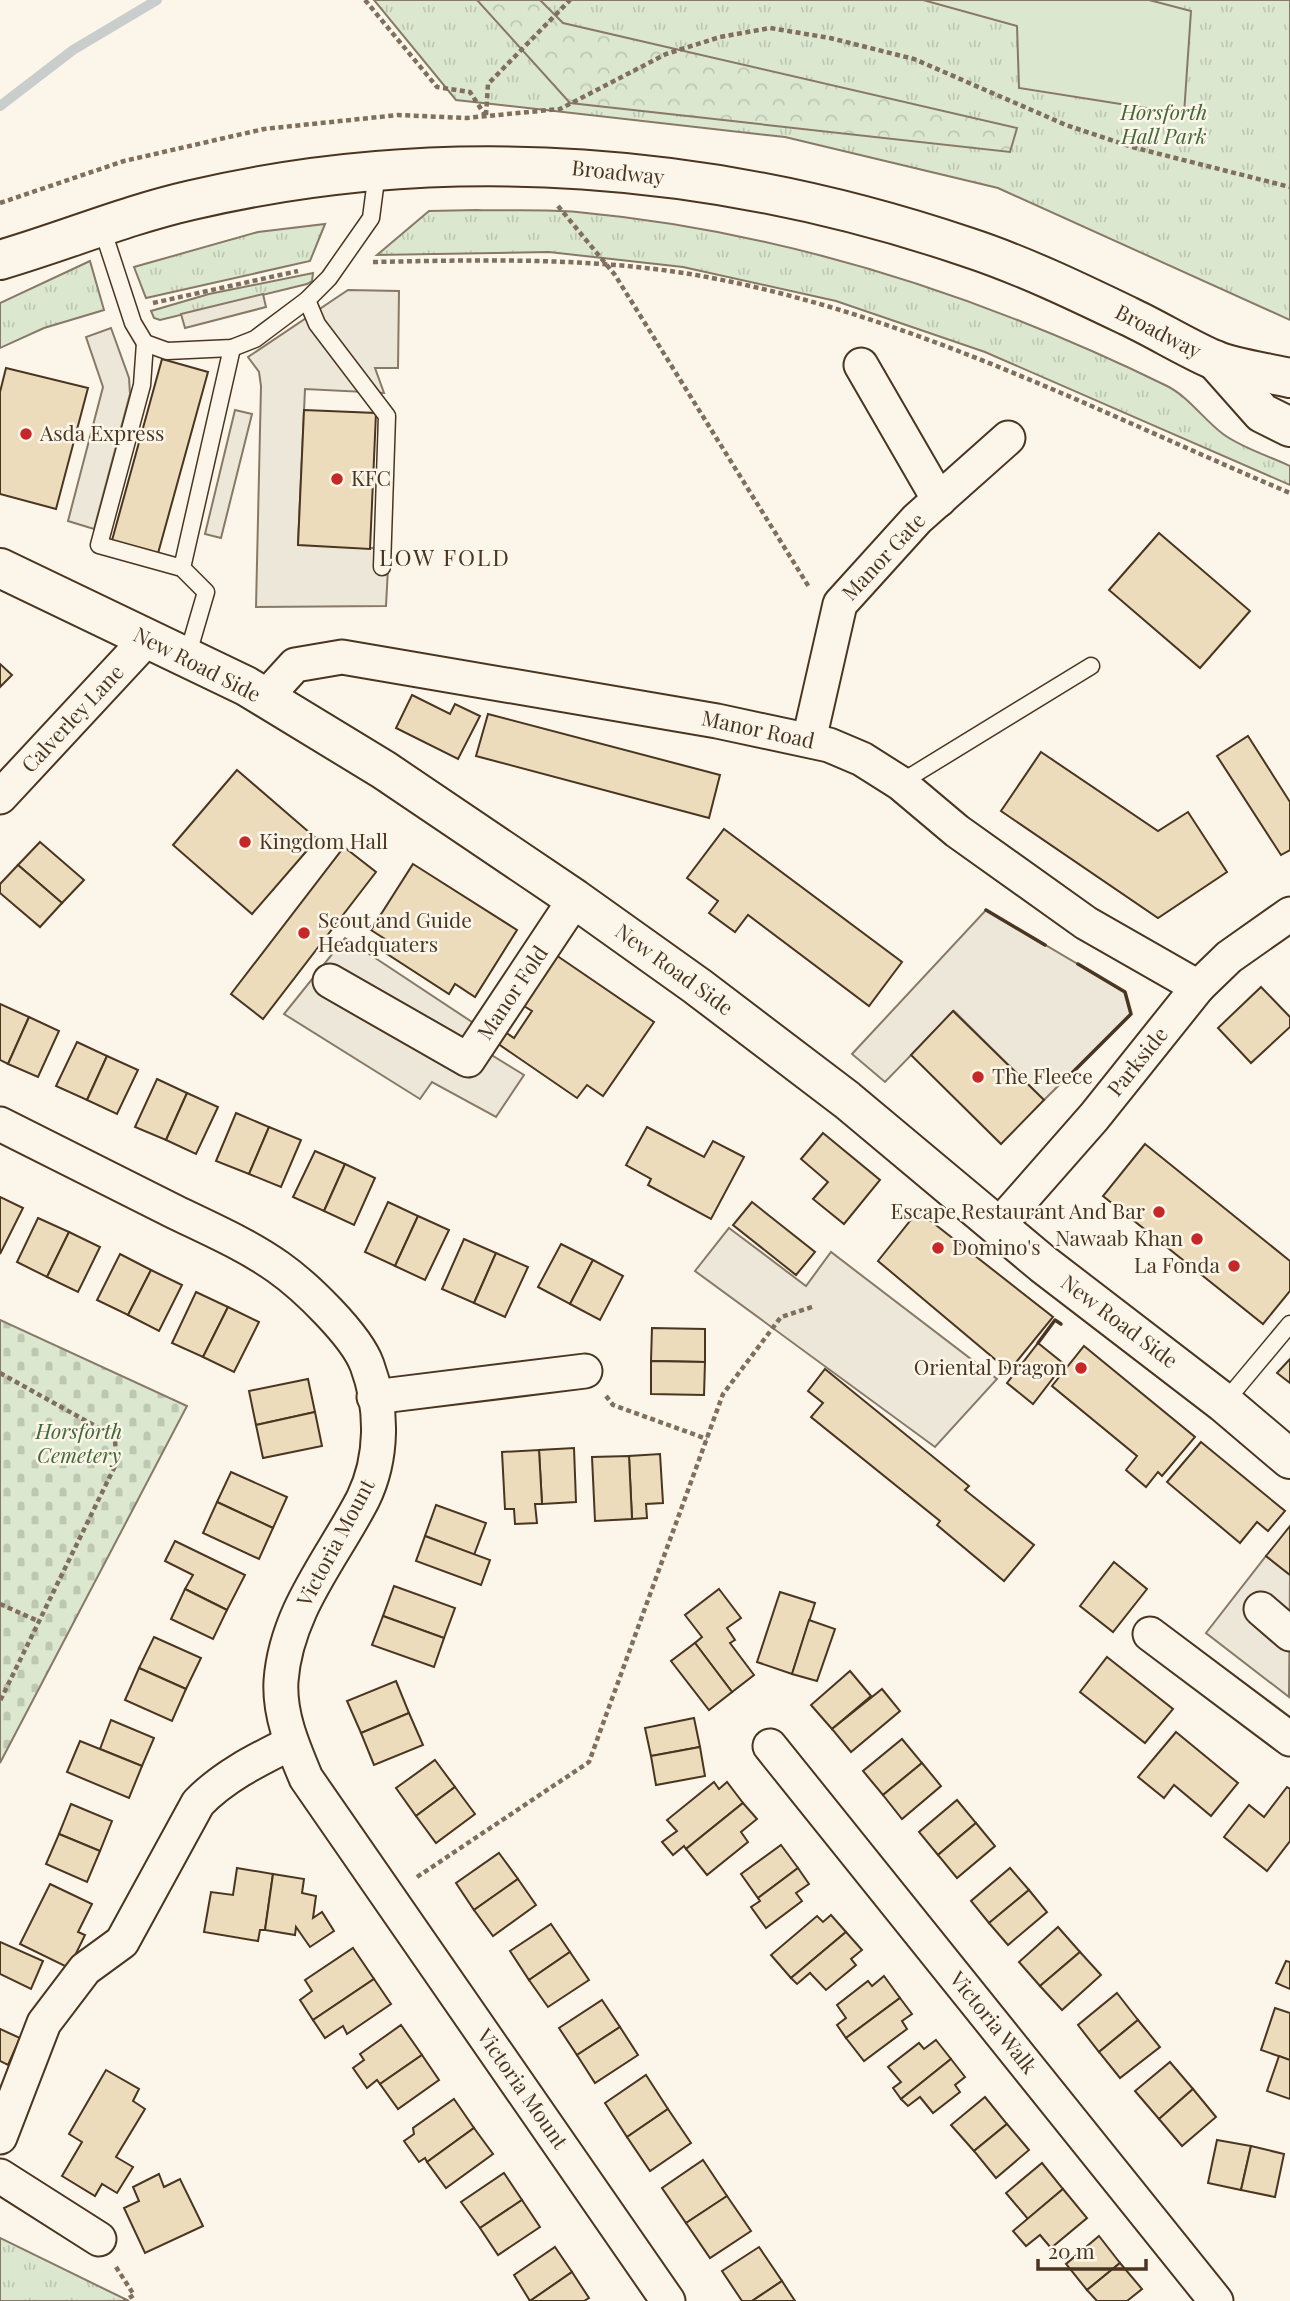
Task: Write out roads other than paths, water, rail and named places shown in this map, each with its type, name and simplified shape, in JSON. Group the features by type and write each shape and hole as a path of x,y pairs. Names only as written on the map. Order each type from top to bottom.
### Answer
{"main road":[{"name":"Broadway","path":"2,261 101,224 193,200 288,182 377,172 524,165 643,174 737,188 874,217 971,248 1072,290 1214,360 1290,378"},
{"name":"Broadway","path":"1214,360 1262,413 1290,427"},
{"name":"New Road Side","path":"0,568 75,602 265,698 384,770 575,900 697,986 847,1100 922,1166 999,1226 1042,1264 1224,1403 1290,1459"}],"street":[{"name":"Manor Gate","path":"861,365 939,500"},
{"name":"Manor Gate","path":"809,740 840,604 917,519 1008,438"},
{"name":"Calverley Lane","path":"0,797 146,640"},
{"name":"Manor Road","path":"265,698 295,664 342,657 717,721 809,740 862,759 900,783 957,831 1075,916 1198,987"},
{"name":"Manor Fold","path":"330,981 468,1060 575,900"},
{"name":"Parkside","path":"999,1226 1094,1117 1198,987 1229,957 1290,914"},
{"name":"Victoria Mount","path":"0,1124 238,1244 279,1268 349,1337 367,1364 380,1434 376,1468 363,1499 303,1600 288,1641 281,1682 283,1715 291,1743 306,1778 668,2301"},
{"path":"374,1397 585,1371"},
{"path":"1261,1609 1290,1634"},
{"path":"1150,1634 1290,1739"},
{"path":"0,2137 44,2023 85,1969 122,1942 198,1803 239,1769 291,1743"},
{"name":"Victoria Walk","path":"770,1746 1216,2301"},
{"path":"0,2176 99,2239"}],"lane":[{"path":"145,343 167,351 232,348 255,339 307,300 340,263 371,218 377,172"},
{"path":"101,224 128,309 145,343 142,385 99,545 182,568 206,592 187,657"},
{"path":"307,300 317,324 387,416 383,567"},
{"path":"182,568 232,348"},
{"path":"900,783 1091,666"},
{"path":"1224,1403 1290,1324"}],"waterway":[{"path":"0,106 73,50 157,0"}],"place":[{"name":"Asda Express","path":"26,434"},
{"name":"KFC","path":"337,479"},
{"name":"Kingdom Hall","path":"245,842"},
{"name":"Scout and Guide Headquaters","path":"304,933"},
{"name":"The Fleece","path":"978,1077"},
{"name":"Escape Restaurant And Bar","path":"1159,1212"},
{"name":"Nawaab Khan","path":"1197,1239"},
{"name":"Domino's","path":"938,1248"},
{"name":"La Fonda","path":"1234,1266"},
{"name":"Oriental Dragon","path":"1081,1368"}],"district":[{"name":"LOW FOLD","path":"445,558"}],"park label":[{"name":"Horsforth Hall Park","path":"1164,125"},
{"name":"Horsforth Cemetery","path":"79,1444"}]}
